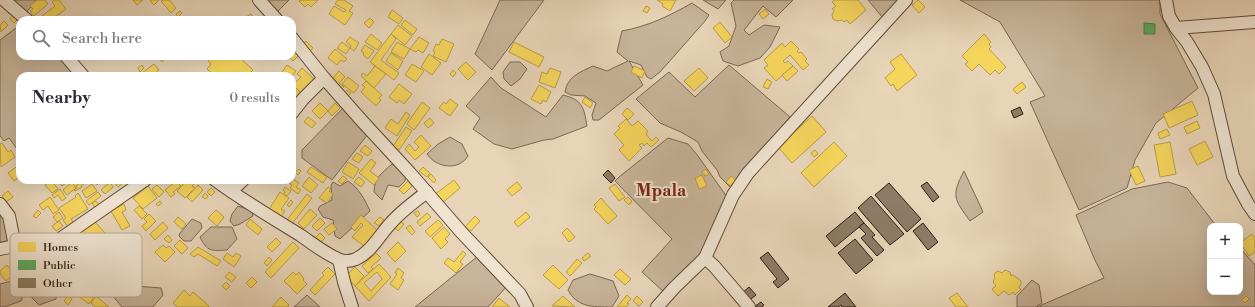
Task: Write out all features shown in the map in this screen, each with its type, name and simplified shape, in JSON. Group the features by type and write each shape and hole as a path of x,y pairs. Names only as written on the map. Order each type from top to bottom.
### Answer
{"street":[{"path":"4,0 22,16"},
{"path":"259,0 273,16"},
{"path":"657,307 705,258 733,194 748,173 906,0"},
{"path":"1166,0 1169,16 1176,28 1188,42 1202,67 1214,94 1233,176 1255,214"},
{"path":"1176,28 1255,22"},
{"path":"296,43 324,78 462,233 520,294 527,307"},
{"path":"69,60 80,72"},
{"path":"296,108 324,78"},
{"path":"69,233 139,184"},
{"path":"220,184 339,260 347,261 355,260 364,254 373,246 390,224 404,210 427,192"},
{"path":"231,192 239,184"},
{"path":"0,204 9,216 12,233"},
{"path":"0,250 10,247"},
{"path":"705,258 714,266 749,307"},
{"path":"339,260 352,307"}],"shaded area":[{"path":"7,0 39,0 24,16 16,16 8,13 11,4"},
{"path":"263,0 289,0 275,14"},
{"path":"500,0 544,0 492,70 475,54"},
{"path":"703,0 726,0 718,9"},
{"path":"734,0 793,0 776,17 763,6 744,30 749,35 764,25 780,27 770,47 760,58 738,66 723,61 720,52 729,46 736,26 731,3"},
{"path":"868,0 900,0 883,18"},
{"path":"960,0 1160,0 1160,14 1198,88 1156,123 1135,160 1127,188 1079,210 1030,102 1045,96 1000,22"},
{"path":"692,3 709,15 705,21 660,72 651,79 647,77 641,65 629,61 643,85 599,120 593,120 592,115 596,103 585,96 571,95 565,92 568,82 583,70 593,66 607,71 628,61 617,52 622,31 658,20"},
{"path":"16,28 16,60 64,60 74,72 16,72 16,148 9,138 4,141 0,136 0,40"},
{"path":"510,62 520,62 527,69 520,79 511,86 504,79 503,72"},
{"path":"729,65 790,117 732,189 720,177 717,170 702,151 698,142 681,132 660,123 636,99 669,72 695,97"},
{"path":"491,77 501,88 546,117 563,95 575,99 579,102 585,114 587,126 553,139 512,149 494,144 473,129 480,118 466,106"},
{"path":"345,106 368,134 332,180 302,158 302,150"},
{"path":"450,137 462,144 468,156 464,161 453,166 442,165 431,159 427,154 438,144"},
{"path":"668,138 688,144 727,197 707,246 687,271 665,293 642,272 672,239 615,181"},
{"path":"392,164 406,173 405,181 399,187 388,185 382,200 374,192 375,183 379,176"},
{"path":"964,171 983,212 970,221 960,207 956,197 957,186"},
{"path":"348,181 364,199 370,211 340,239 335,236 333,220 323,217 318,209 320,206 332,200 331,185 333,182 340,186"},
{"path":"1168,182 1187,188 1214,223 1207,223 1207,295 1243,295 1243,251 1255,265 1255,307 1037,307 1104,278 1076,215 1132,189"},
{"path":"238,206 252,211 253,216 234,226 230,221 232,214"},
{"path":"4,211 10,241 0,246 0,212"},
{"path":"192,219 201,223 202,228 191,241 184,241 179,236 180,233"},
{"path":"211,227 232,227 237,239 227,250 210,250 205,246 200,237"},
{"path":"478,256 508,285 488,307 415,307"},
{"path":"590,274 613,281 619,296 612,307 586,305 576,300 568,290 573,280"},
{"path":"1032,280 1039,285 1042,303 1035,307 1017,307 1017,296"},
{"path":"10,281 10,297 23,297 21,301 0,307 0,284"},
{"path":"142,287 161,288 163,295 153,307 122,307 114,297 142,297"},
{"path":"307,295 320,307 294,307"},
{"path":"56,297 56,299 39,305 32,298"}],"building: Homes":[{"path":"37,0 45,0 48,4 34,16 30,11 33,9 30,6"},
{"path":"54,0 59,0 66,9 56,16 42,16 55,6 52,2"},
{"path":"133,0 143,0 137,5"},
{"path":"159,0 154,5 150,1"},
{"path":"169,0 176,8 171,13 161,1"},
{"path":"318,0 311,7 308,4 305,7 299,1"},
{"path":"338,0 344,0 353,6 349,11 353,13 345,25 329,14 334,6 344,12 346,10 335,4"},
{"path":"657,0 676,0 670,11 662,6 663,4"},
{"path":"834,0 858,0 866,10 850,24 847,20 844,22 842,20 837,21 833,19 832,15 834,11 832,9 836,6 832,2"},
{"path":"918,0 925,7 919,13 912,5"},
{"path":"646,6 650,8 647,13 643,11"},
{"path":"765,9 769,14 763,19 759,14"},
{"path":"392,10 403,18 399,24 388,17"},
{"path":"180,11 182,13 179,16 176,14"},
{"path":"13,15 16,17 16,21 14,23 10,19"},
{"path":"370,18 374,22 369,28 364,23"},
{"path":"405,20 417,29 413,35 401,25"},
{"path":"4,21 8,25 1,32 0,25"},
{"path":"720,22 732,37 725,43 713,28"},
{"path":"398,25 412,36 405,45 391,34"},
{"path":"371,34 382,43 377,50 365,42"},
{"path":"391,34 396,39 381,60 399,73 394,80 370,62"},
{"path":"984,34 991,42 989,44 991,47 989,49 1006,67 999,74 995,70 990,75 979,64 972,71 965,64 968,62 962,56"},
{"path":"350,37 359,43 354,51 346,42"},
{"path":"419,37 429,43 423,53 418,50 416,52 410,49"},
{"path":"442,39 454,44 446,62 433,56 435,52 433,51 436,44 439,45"},
{"path":"306,41 313,48 309,52 302,45"},
{"path":"791,41 799,49 797,51 799,53 801,52 807,59 805,61 809,65 803,70 790,55 783,61 785,63 788,61 793,66 776,81 764,68 768,65 764,60 782,43 785,47"},
{"path":"342,42 350,48 346,54 337,48"},
{"path":"397,42 410,49 404,59 391,52"},
{"path":"514,42 544,57 539,67 509,52"},
{"path":"365,45 374,51 368,59 361,51"},
{"path":"335,49 347,59 344,62 341,60 337,65 328,58"},
{"path":"296,53 300,54 296,58"},
{"path":"391,53 403,61 398,70 386,61"},
{"path":"429,54 441,63 432,75 421,67"},
{"path":"901,54 917,75 897,91 893,84 891,86 885,78 895,69 890,62"},
{"path":"242,60 253,70 251,72 210,72 207,69 211,64 208,61"},
{"path":"466,62 476,72 468,80 458,69"},
{"path":"154,64 159,70 156,72 143,72"},
{"path":"412,64 424,71 416,82 405,75"},
{"path":"142,65 144,68 140,72 138,68"},
{"path":"287,65 296,71 295,72 282,72"},
{"path":"375,66 386,74 374,88 361,76 363,73 367,76"},
{"path":"634,66 645,71 642,78 631,72"},
{"path":"793,66 798,71 787,81 782,75"},
{"path":"302,68 315,80 302,94 296,88 296,82 301,77 297,74"},
{"path":"550,68 561,72 555,88 539,82 542,72 547,74"},
{"path":"699,68 708,78 694,91 684,81"},
{"path":"453,70 456,73 453,77 450,74"},
{"path":"339,71 345,77 339,83 344,87 340,91 330,81"},
{"path":"348,77 359,86 354,93 342,84"},
{"path":"767,79 772,82 768,89 763,87"},
{"path":"366,81 382,95 379,98 381,100 376,106 361,92 365,87 362,85"},
{"path":"1022,82 1026,87 1017,94 1013,89"},
{"path":"399,84 412,94 404,104 399,100 397,103 389,97"},
{"path":"539,85 551,92 546,102 543,100 541,104 531,99"},
{"path":"296,88 301,93 296,99"},
{"path":"347,90 351,93 346,98 342,95"},
{"path":"585,97 593,103 590,108 582,102"},
{"path":"450,99 458,105 450,116 439,108 444,102 446,104"},
{"path":"1192,101 1198,115 1169,128 1163,114"},
{"path":"422,102 430,108 414,130 407,124"},
{"path":"320,103 328,111 320,119 312,111"},
{"path":"335,103 340,108 332,116 328,111"},
{"path":"627,108 634,114 628,120 622,114"},
{"path":"406,112 410,115 397,136 385,128 391,119 398,124"},
{"path":"812,116 826,132 792,163 778,147"},
{"path":"308,117 316,123 312,128 304,122"},
{"path":"430,118 434,123 428,128 424,123"},
{"path":"626,119 632,126 638,121 648,131 646,134 652,141 656,137 659,140 651,147 647,143 644,146 642,143 639,145 642,148 629,161 619,150 624,145 614,134 620,128 618,126"},
{"path":"1197,121 1200,128 1187,134 1184,127"},
{"path":"406,127 412,131 399,150 393,146"},
{"path":"1167,129 1170,135 1160,139 1158,133"},
{"path":"421,135 431,146 415,160 405,149 409,144 415,151 419,147 414,142"},
{"path":"1205,141 1213,157 1197,165 1189,149"},
{"path":"834,142 847,156 814,187 801,173"},
{"path":"1170,142 1176,174 1160,177 1154,145"},
{"path":"2,143 8,152 11,150 15,157 1,167 0,144"},
{"path":"365,145 372,151 368,156 360,151"},
{"path":"815,150 818,154 814,157 811,153"},
{"path":"357,153 363,157 359,163 352,159"},
{"path":"371,159 376,163 370,171 379,178 374,185 359,173"},
{"path":"348,162 359,169 353,179 342,172"},
{"path":"1138,166 1145,181 1136,185 1129,170"},
{"path":"16,167 16,179 14,181 8,173"},
{"path":"311,167 327,177 323,183 307,172"},
{"path":"423,167 430,173 427,177 419,171"},
{"path":"299,169 301,171 298,175 296,171"},
{"path":"706,169 709,174 705,176 702,172"},
{"path":"431,174 436,180 434,183 428,177"},
{"path":"702,175 707,186 699,189 695,178"},
{"path":"343,176 347,179 342,184 338,181"},
{"path":"731,176 736,180 730,186 726,182"},
{"path":"309,177 318,185 311,193 302,186"},
{"path":"359,177 365,182 361,187 354,182"},
{"path":"454,180 460,188 441,204 434,195"},
{"path":"296,181 299,183 296,187 301,190 298,194 290,188 292,185 290,184 296,184"},
{"path":"408,181 412,186 404,194 399,190"},
{"path":"517,182 522,188 512,196 507,190"},
{"path":"54,184 58,189 52,193 45,185"},
{"path":"70,184 73,184 76,188 67,195 63,190"},
{"path":"79,184 84,184 81,186 82,187 75,191 74,190 77,188 76,186"},
{"path":"92,184 97,191 86,198 82,191"},
{"path":"108,184 111,184 113,187 105,194 101,190"},
{"path":"172,184 179,184 181,186 173,192 175,194 171,197 165,190"},
{"path":"183,184 194,184 192,186 195,188 185,198 177,191"},
{"path":"615,184 625,197 619,201 609,188"},
{"path":"157,185 164,192 159,197 152,189"},
{"path":"198,185 203,190 192,202 187,197"},
{"path":"148,186 157,198 143,209 133,198"},
{"path":"285,187 291,191 287,196 284,194 285,192 283,190"},
{"path":"328,187 331,189 329,191 333,194 327,203 319,198"},
{"path":"211,188 215,192 211,196 207,192"},
{"path":"60,189 66,198 62,201 58,195 54,198 52,195"},
{"path":"8,191 13,197 6,202 2,196"},
{"path":"98,192 101,196 89,205 86,201"},
{"path":"280,192 289,198 281,209 285,211 279,219 268,211"},
{"path":"78,193 88,209 71,219 74,223 68,227 63,220 66,218 59,208 76,197 75,196"},
{"path":"205,193 208,196 206,199 202,197"},
{"path":"307,194 312,198 292,224 287,220"},
{"path":"50,197 59,210 53,214 48,206 43,210 39,205"},
{"path":"628,197 632,201 629,205 624,200"},
{"path":"601,198 617,216 608,224 594,209 596,207 594,205"},
{"path":"291,200 293,202 289,207 287,205"},
{"path":"96,201 99,205 95,208 92,203"},
{"path":"160,201 162,203 158,206 156,204"},
{"path":"124,204 126,210 122,212 130,226 122,230 111,211"},
{"path":"139,206 147,214 142,219 134,210"},
{"path":"310,209 317,215 304,229 298,223"},
{"path":"38,210 41,213 36,218 33,216"},
{"path":"216,210 224,217 217,226 208,218"},
{"path":"418,211 420,214 417,217 414,213"},
{"path":"59,212 63,218 57,222 53,217"},
{"path":"526,212 530,217 518,227 514,222"},
{"path":"427,213 431,217 420,226 417,222"},
{"path":"149,214 156,221 146,231 142,226 147,222 144,219"},
{"path":"361,215 377,230 364,246 352,237 363,225 361,223 355,231 351,227"},
{"path":"475,216 480,221 471,231 465,227"},
{"path":"178,217 186,224 182,229 174,222"},
{"path":"380,217 384,220 379,226 374,223"},
{"path":"320,218 325,223 317,231 312,226"},
{"path":"250,219 262,229 258,235 246,225"},
{"path":"438,220 443,225 430,237 425,231"},
{"path":"59,221 63,226 56,231 52,226"},
{"path":"95,222 105,233 80,232 89,223 92,225"},
{"path":"163,222 168,228 155,240 150,234"},
{"path":"400,222 404,224 398,231 395,228"},
{"path":"332,223 337,229 329,235 324,229"},
{"path":"410,225 415,232 412,235 406,228"},
{"path":"444,227 450,234 445,239 448,242 441,249 432,238"},
{"path":"567,228 575,237 569,242 562,233"},
{"path":"320,233 325,238 320,243 315,238"},
{"path":"1252,234 1255,238 1255,252 1249,256 1243,247 1243,241"},
{"path":"168,235 172,240 169,243 164,239"},
{"path":"276,238 281,243 272,252 267,247"},
{"path":"180,240 188,248 182,254 174,246"},
{"path":"293,242 299,248 271,278 265,272"},
{"path":"398,242 406,251 395,262 387,253"},
{"path":"163,245 166,248 169,246 175,252 165,262 155,252"},
{"path":"198,247 221,261 217,266 198,254 194,257 190,254"},
{"path":"463,251 466,254 460,262 463,264 456,273 444,263 448,258 454,262"},
{"path":"227,253 233,257 236,253 241,256 234,267 223,259"},
{"path":"376,253 381,258 371,267 373,269 368,273 362,266"},
{"path":"588,253 591,256 584,261 582,258"},
{"path":"269,257 272,260 267,266 264,263"},
{"path":"577,259 582,263 570,276 566,272"},
{"path":"379,264 391,277 369,301 355,286","holes":["377,272 382,279 371,291 364,283"]},
{"path":"7,265 10,269 10,278 6,281 0,274 0,271"},
{"path":"553,265 568,280 559,289 543,275"},
{"path":"328,267 335,274 315,295 310,290 324,275 322,273"},
{"path":"355,267 364,276 355,286 346,276"},
{"path":"398,268 404,273 401,278 404,280 398,290 390,284 397,274 395,273"},
{"path":"620,269 631,279 625,285 614,275"},
{"path":"1005,270 1010,272 1011,276 1013,275 1021,281 1019,288 1021,289 1015,295 1013,292 1009,295 1004,291 998,296 992,289 996,286 993,282 994,276 998,271 1002,273"},
{"path":"229,272 236,277 232,282 225,277"},
{"path":"293,272 296,275 299,272 307,284 297,294 284,281"},
{"path":"252,277 257,282 251,288 246,283"},
{"path":"226,282 230,286 226,290 222,286"},
{"path":"184,290 190,296 193,292 209,306 177,307 173,303"},
{"path":"957,293 968,307 956,307 949,298"},
{"path":"627,295 631,299 627,303 629,304 626,307 617,307"},
{"path":"563,296 575,307 552,306"},
{"path":"637,296 643,302 639,306 633,301"},
{"path":"1246,296 1249,299 1245,303 1242,300"},
{"path":"67,297 72,299 68,305 64,301"},
{"path":"80,297 94,297 89,304"},
{"path":"95,297 97,297 109,307 95,307 91,303"},
{"path":"281,297 289,305 288,307 272,307"},
{"path":"499,298 510,307 492,307"}],"building: Public":[{"path":"1144,23 1155,24 1155,34 1144,34"}],"building: Other":[{"path":"1020,107 1023,114 1014,118 1011,111"},
{"path":"608,170 615,178 611,183 603,175"},
{"path":"927,182 939,197 933,202 921,186"},
{"path":"889,183 921,219 907,232 875,195"},
{"path":"871,196 904,234 890,245 858,208"},
{"path":"855,212 864,223 835,247 826,236"},
{"path":"864,223 875,235 872,237 884,250 877,256 861,238 866,234 859,227"},
{"path":"923,223 938,242 928,250 913,231"},
{"path":"855,239 873,260 856,274 838,253"},
{"path":"768,252 789,279 778,288 773,282 777,279 760,258"},
{"path":"749,287 756,295 747,302 741,294"},
{"path":"845,293 856,307 842,307 841,305 838,307 828,307"},
{"path":"761,302 764,305 762,307 754,307"}],"district":[{"name":"Mpala","path":"661,191"}]}
